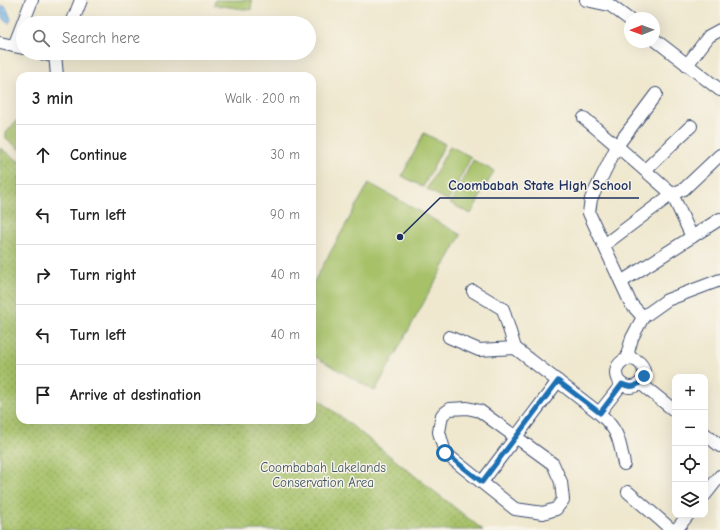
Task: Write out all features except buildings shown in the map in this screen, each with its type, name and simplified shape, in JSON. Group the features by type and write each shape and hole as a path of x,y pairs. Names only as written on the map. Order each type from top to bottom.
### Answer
{"street":[{"path":"27,16 32,0"},
{"path":"75,16 81,0"},
{"path":"586,0 606,2 624,16"},
{"path":"687,65 709,36 720,30"},
{"path":"0,42 16,46"},
{"path":"660,44 720,90"},
{"path":"56,60 57,72"},
{"path":"643,317 631,304 589,213 591,198 617,146 656,94"},
{"path":"584,118 672,194 692,237"},
{"path":"645,170 691,126"},
{"path":"604,245 672,194 684,189 720,155"},
{"path":"621,282 720,219"},
{"path":"631,359 628,352 632,338 643,317 667,300 720,280"},
{"path":"473,291 503,309 515,348 611,423 619,437 624,464"},
{"path":"449,337 479,350 515,348"},
{"path":"631,359 636,360 643,367 644,376 640,383 631,387 622,384 617,377 618,366 626,360 631,359"},
{"path":"482,482 558,381"},
{"path":"640,383 674,410"},
{"path":"600,413 622,384"},
{"path":"467,408 480,411 516,437 553,464 561,482 563,500 556,509 544,513 515,509 445,453 439,432 442,416 450,409 467,408"},
{"path":"708,436 720,446"},
{"path":"708,490 720,476"},
{"path":"628,492 672,530"},
{"path":"676,530 686,518"}],"green space":[{"path":"215,0 252,0 251,10 214,5"},
{"path":"16,121 16,147 6,138 6,133"},
{"path":"424,133 445,144 423,187 402,176"},
{"path":"450,146 471,157 448,201 427,189"},
{"name":"Coombabah Lakelands Conservation Area","path":"0,148 16,159 16,424 316,424 316,397 483,530 0,530"},
{"path":"473,160 494,171 471,214 450,203"},
{"path":"369,183 461,235 375,391 316,357 316,278"}],"water":[{"path":"2,6 6,7 11,19 9,23 5,21 2,16"}],"place":[{"name":"Coombabah State High School","path":"400,237"}],"route":[{"path":"445,453 482,482 558,381 600,413 622,384 631,387 636,386 643,380 644,376"}]}
